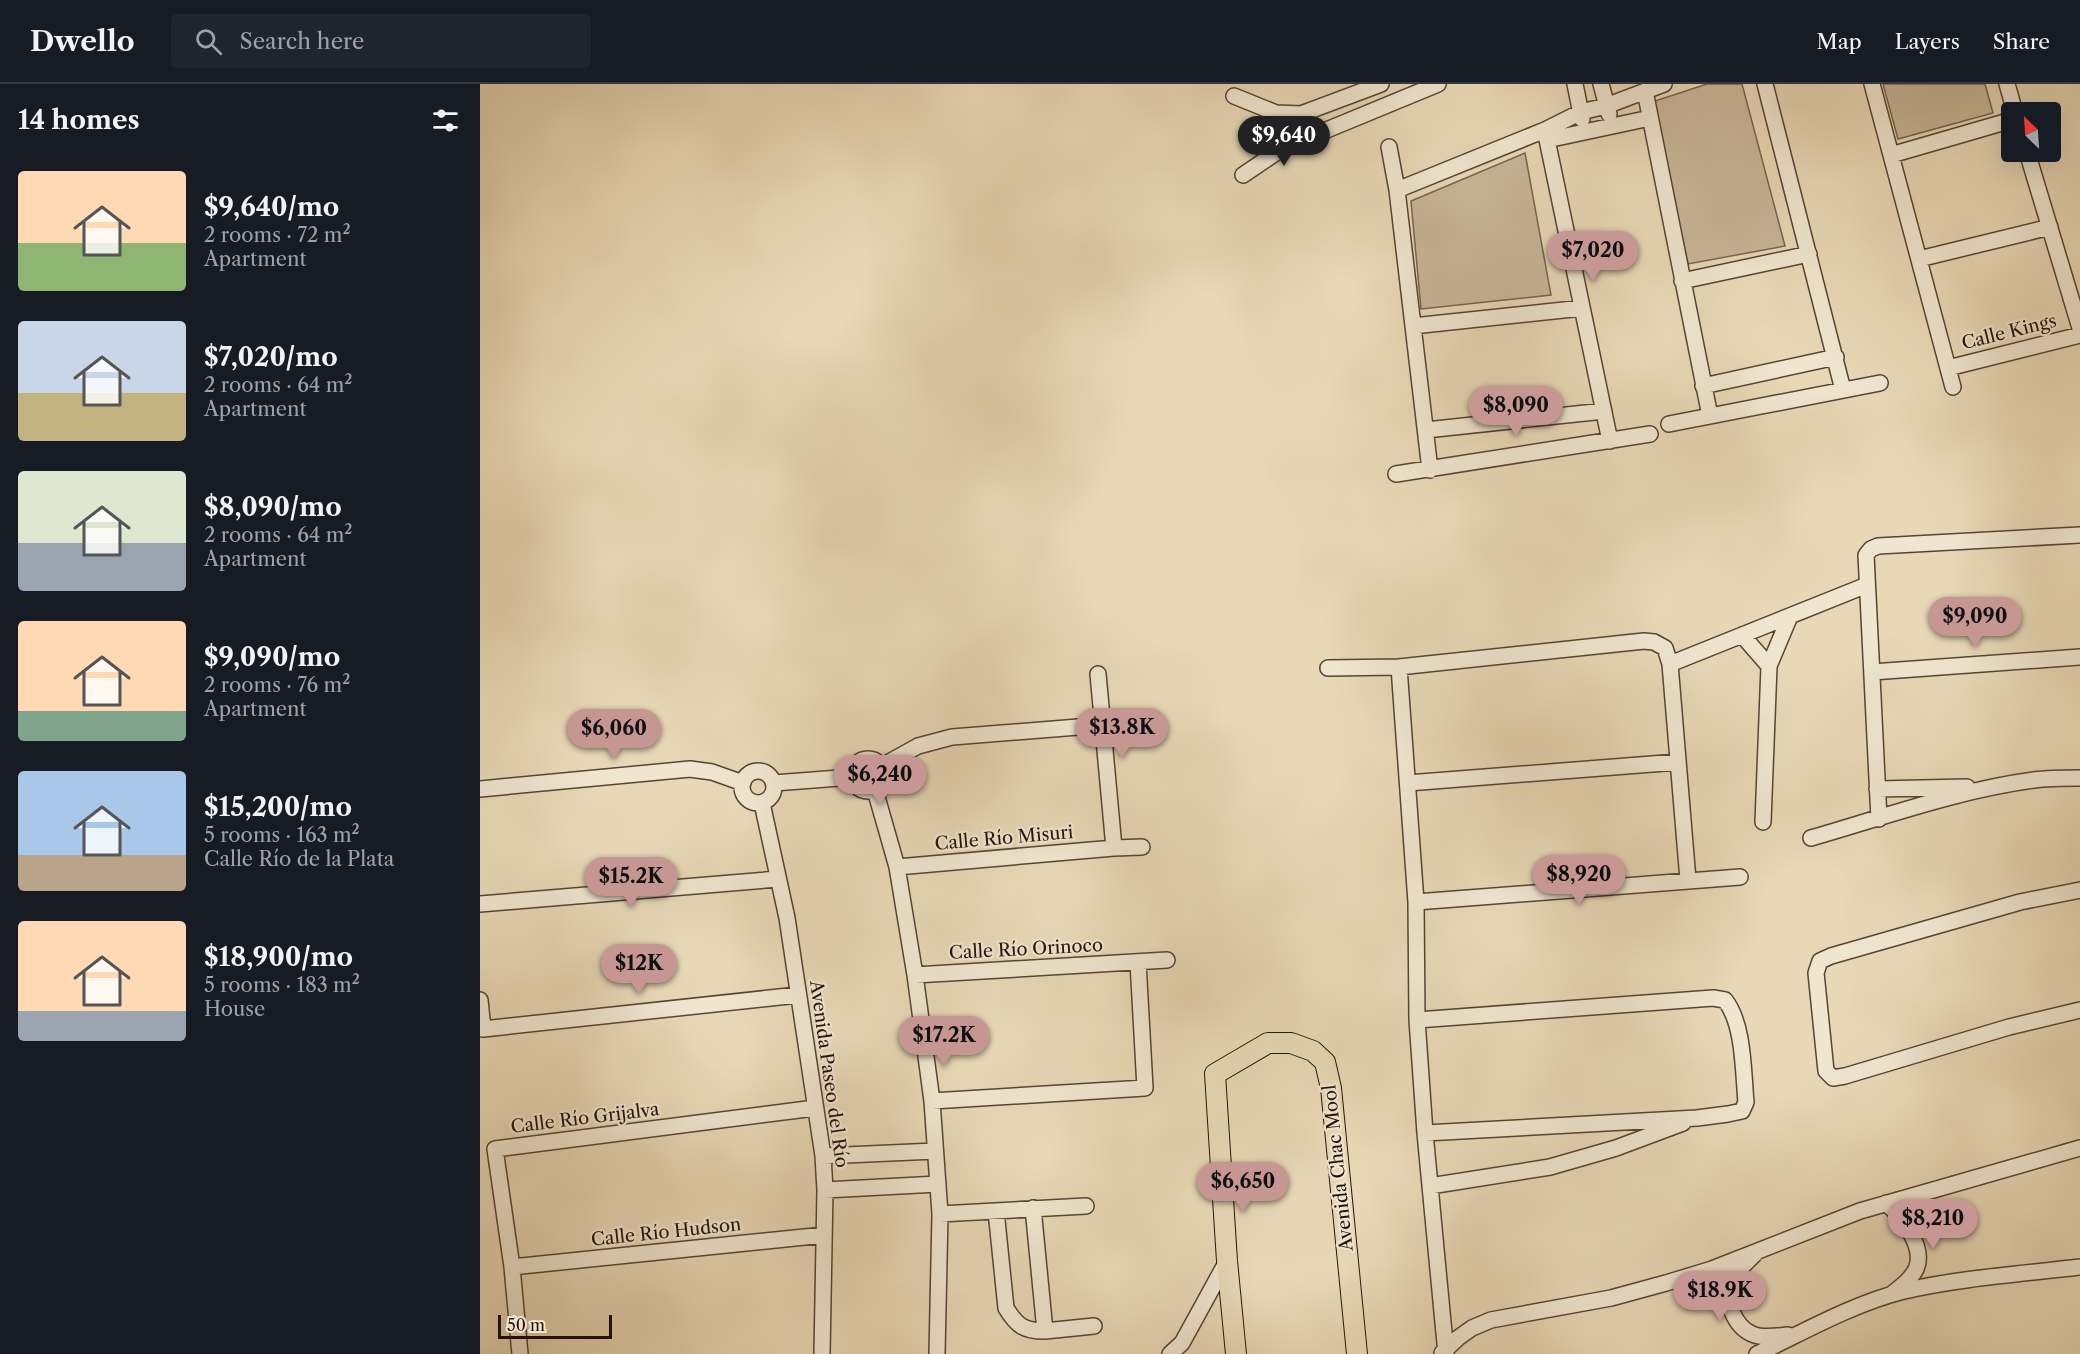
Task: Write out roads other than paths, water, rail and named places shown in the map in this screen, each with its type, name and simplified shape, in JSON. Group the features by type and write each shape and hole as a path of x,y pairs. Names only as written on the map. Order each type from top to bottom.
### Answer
{"main road":[{"name":"Avenida Chac Mool","path":"1236,1354 1227,1261 1215,1074 1268,1043 1291,1043 1313,1050 1325,1062 1331,1088 1358,1354"}],"street":[{"path":"1234,96 1276,113 1301,114 1382,84"},
{"path":"1242,175 1286,147 1438,84"},
{"path":"1575,84 1585,132"},
{"path":"1601,84 1611,126"},
{"path":"1397,190 1546,135 1581,112 1606,106 1664,84"},
{"path":"1765,84 1843,390"},
{"name":"Calle Kings","path":"1872,84 1953,387"},
{"path":"2007,84 2012,102"},
{"path":"1645,91 1710,416"},
{"path":"1349,97 1348,109 1355,118"},
{"path":"1276,113 1286,127 1289,141 1286,147"},
{"path":"1546,135 1585,132 1650,118"},
{"path":"1891,154 2001,123"},
{"path":"1546,135 1610,441"},
{"path":"1389,147 1397,190 1430,470"},
{"name":"Calle Kings","path":"2030,162 2080,328"},
{"path":"1919,259 2050,227"},
{"path":"1682,281 1809,254"},
{"path":"1413,326 1582,308"},
{"name":"Calle Kings","path":"1948,368 2080,334"},
{"path":"1703,386 1836,357"},
{"path":"1669,424 1880,382"},
{"path":"1426,430 1604,411"},
{"path":"1396,474 1650,434"},
{"path":"1878,819 1866,555 1870,549 1878,546 2080,535"},
{"path":"1670,664 1867,585"},
{"path":"1763,822 1769,666 1790,616"},
{"path":"1742,635 1769,666"},
{"path":"1328,668 1399,667 1644,641 1654,642 1665,648 1670,664 1688,880"},
{"path":"1872,672 2080,657"},
{"path":"1399,667 1416,902 1417,1020 1444,1353"},
{"path":"1098,674 1114,848"},
{"path":"882,766 918,746 952,737 1103,725"},
{"path":"862,760 873,760 882,766 884,779 875,790 860,789 853,782 855,766 862,760"},
{"path":"1408,783 1678,762"},
{"path":"480,789 690,769 711,772 743,783"},
{"path":"759,771 768,775 774,783 771,798 762,803 748,800 743,792 743,783 749,774 759,771"},
{"path":"774,783 852,777"},
{"path":"1811,838 1953,797 2000,786 2035,780 2080,778"},
{"path":"1877,789 2000,786"},
{"path":"875,790 897,867 915,975 932,1101 939,1214 937,1353"},
{"name":"Avenida Paseo del Río","path":"762,803 787,918 823,1156 825,1190 822,1354"},
{"name":"Calle Río Misuri","path":"897,867 1142,847"},
{"path":"1416,902 1740,877"},
{"path":"480,904 778,879"},
{"path":"2080,890 2020,902 1831,956 1820,961 1816,973 1826,1071 1833,1078 2009,1027 2080,1010"},
{"name":"Calle Río Orinoco","path":"915,975 1167,960"},
{"path":"932,1101 1145,1088 1138,962"},
{"path":"480,1000 483,1029 798,995"},
{"path":"1417,1020 1701,999 1725,1000 1732,1009 1737,1022 1746,1102 1742,1111 1697,1118 1425,1133"},
{"name":"Calle Río Grijalva","path":"520,1354 512,1267 495,1149 815,1108"},
{"path":"1430,1186 1559,1164 1616,1148 1697,1118"},
{"path":"1444,1353 1458,1338 1472,1328 1491,1320 1611,1298 1712,1269 1860,1211 2080,1148"},
{"path":"823,1156 935,1151"},
{"path":"825,1190 938,1184"},
{"path":"1886,1203 1906,1226 1917,1250 1917,1267 1908,1281 1891,1295"},
{"path":"939,1214 1086,1206"},
{"path":"1033,1208 1045,1331"},
{"path":"996,1210 1006,1308 1014,1321 1030,1331 1094,1326"},
{"name":"Calle Río Hudson","path":"512,1267 824,1235"},
{"path":"1759,1250 1736,1273 1730,1284 1728,1298 1738,1323 1752,1334 1769,1337 1802,1333"},
{"path":"1170,1354 1182,1342 1227,1261"},
{"path":"1757,1354 1867,1303 1891,1295 1949,1283 2080,1267"}]}
